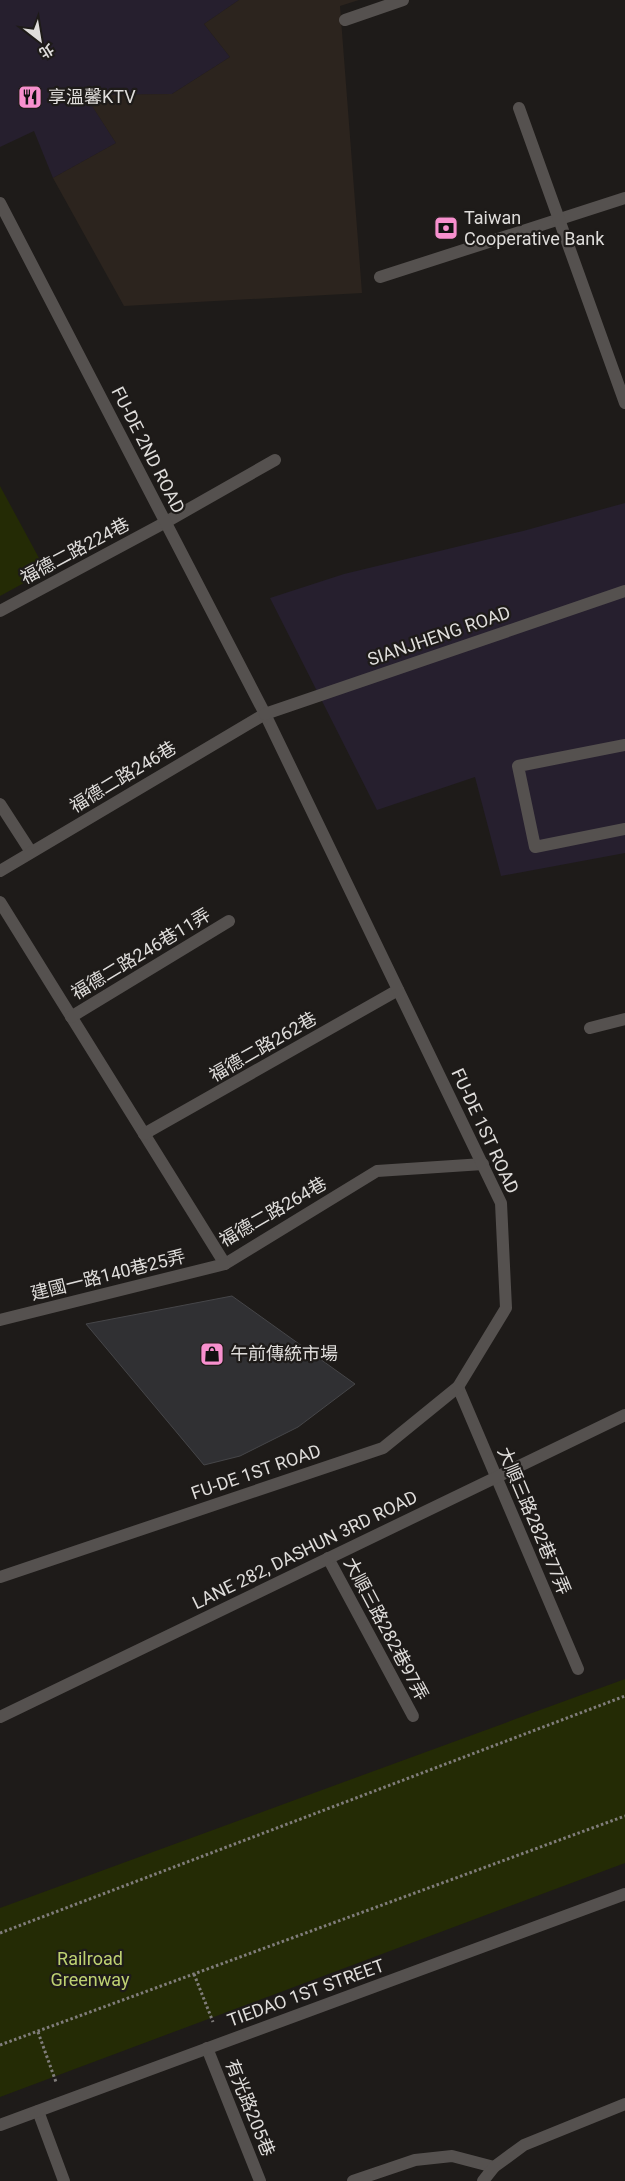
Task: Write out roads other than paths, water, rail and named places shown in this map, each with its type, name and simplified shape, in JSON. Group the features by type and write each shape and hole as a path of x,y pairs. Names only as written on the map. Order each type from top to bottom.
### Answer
{"street":[{"path":"346,20 403,0"},
{"path":"518,108 625,403"},
{"path":"380,277 625,198"},
{"name":"FU-DE 2ND ROAD","path":"0,203 265,714"},
{"name":"福德二路224巷","path":"0,611 166,522 275,460"},
{"name":"SIANJHENG ROAD","path":"265,714 625,591"},
{"name":"福德二路246巷","path":"0,871 265,714"},
{"name":"FU-DE 1ST ROAD","path":"0,1577 383,1448 458,1387 506,1308 502,1203 265,714"},
{"path":"625,745 518,766 535,847 625,829"},
{"path":"0,804 31,852"},
{"name":"福德二路246巷11弄","path":"0,902 144,1134"},
{"name":"福德二路246巷11弄","path":"72,1017 229,921"},
{"name":"福德二路262巷","path":"144,1134 398,990"},
{"path":"590,1028 625,1020"},
{"name":"福德二路264巷","path":"144,1134 225,1264 377,1171 482,1164"},
{"name":"建國一路140巷25弄","path":"0,1320 225,1264"},
{"name":"大順三路282巷77弄","path":"458,1387 578,1669"},
{"name":"LANE 282, DASHUN 3RD ROAD","path":"0,1717 625,1415"},
{"name":"大順三路282巷97弄","path":"328,1558 412,1716"},
{"name":"TIEDAO 1ST STREET","path":"0,2125 625,1894"},
{"name":"有光路205巷","path":"207,2048 260,2181"},
{"path":"482,2181 494,2168 524,2145 625,2104"},
{"path":"38,2111 64,2181"},
{"path":"353,2181 415,2160 452,2156 494,2168"}],"place":[{"name":"享溫馨KTV","path":"30,97"},
{"name":"Taiwan Cooperative Bank","path":"446,228"},
{"name":"午前傳統市場","path":"212,1354"}],"park label":[{"name":"Railroad Greenway","path":"90,1969"}]}
